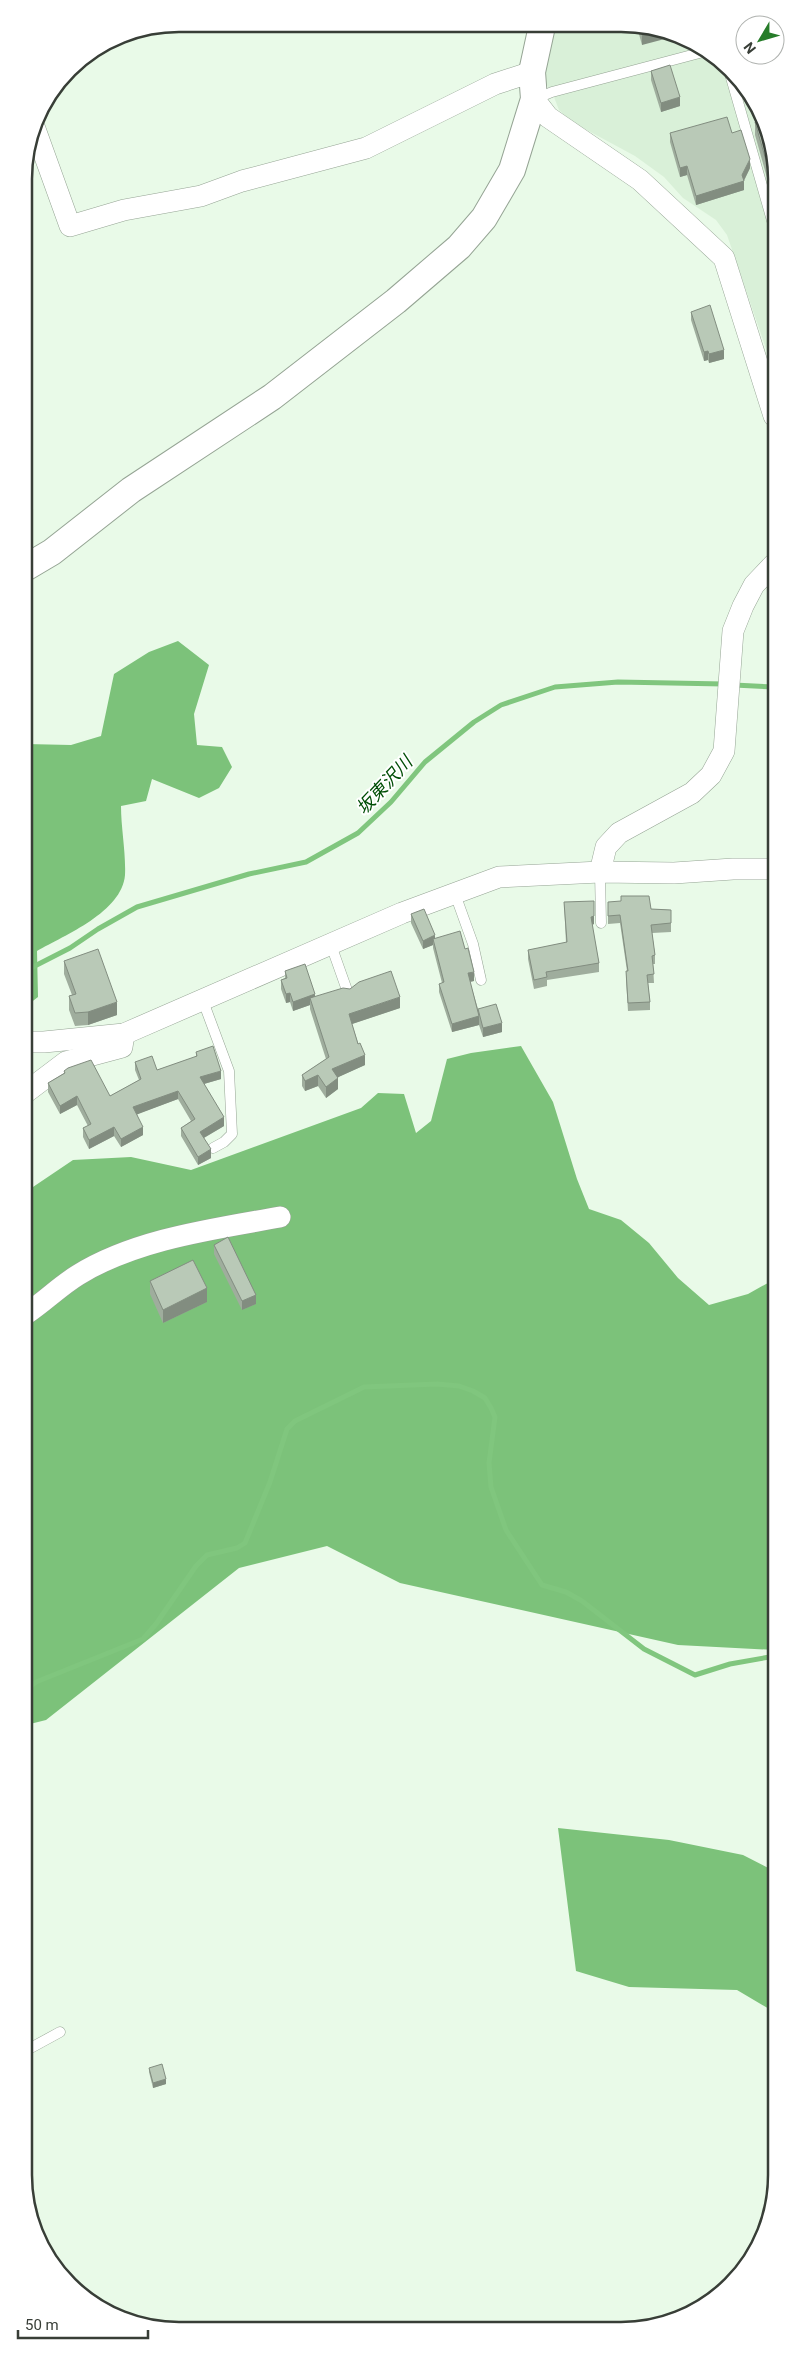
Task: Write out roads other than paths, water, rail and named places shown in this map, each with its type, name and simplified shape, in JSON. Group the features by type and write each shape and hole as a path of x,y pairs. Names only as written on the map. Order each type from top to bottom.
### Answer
{"street":[{"path":"33,563 52,552 132,490 272,397 396,301 459,247 484,218 512,170 534,99 532,72 540,33"},
{"path":"39,139 70,226 124,210 201,196 242,181 366,148 495,84 532,72"},
{"path":"534,99 548,117 640,180 724,258 768,397"},
{"path":"600,872 606,847 619,833 692,793 711,775 724,751 733,631 754,585 768,571"},
{"path":"33,1042 124,1034 402,913 500,876 600,872 647,873 733,868 768,870"},
{"path":"33,1087 66,1062 122,1047 124,1034"},
{"path":"33,1309 78,1275 124,1253 201,1231 280,1217"}],"lane":[{"path":"534,99 552,92 696,54"},
{"path":"734,86 768,207"},
{"path":"600,872 601,923"},
{"path":"455,894 473,944 481,980"},
{"path":"332,945 348,993"},
{"path":"203,1001 229,1071 233,1119 232,1134 224,1142 213,1148"},
{"path":"33,2047 60,2032"}],"waterway":[{"name":"坂東沢川","path":"33,967 70,948 98,929 137,907 249,874 306,862 358,833 391,802 425,762 474,722 501,705 555,687 618,682 724,684"},
{"name":"坂東沢川","path":"734,685 768,687"},
{"path":"33,1684 143,1639 156,1624 196,1566 207,1555 237,1548 245,1543 270,1482 287,1429 295,1421 364,1387 437,1384 459,1386 473,1391 485,1398 491,1408 495,1417 489,1463 491,1487 506,1530 542,1585 566,1592 582,1601 644,1649 695,1675 730,1664 767,1657"}]}
